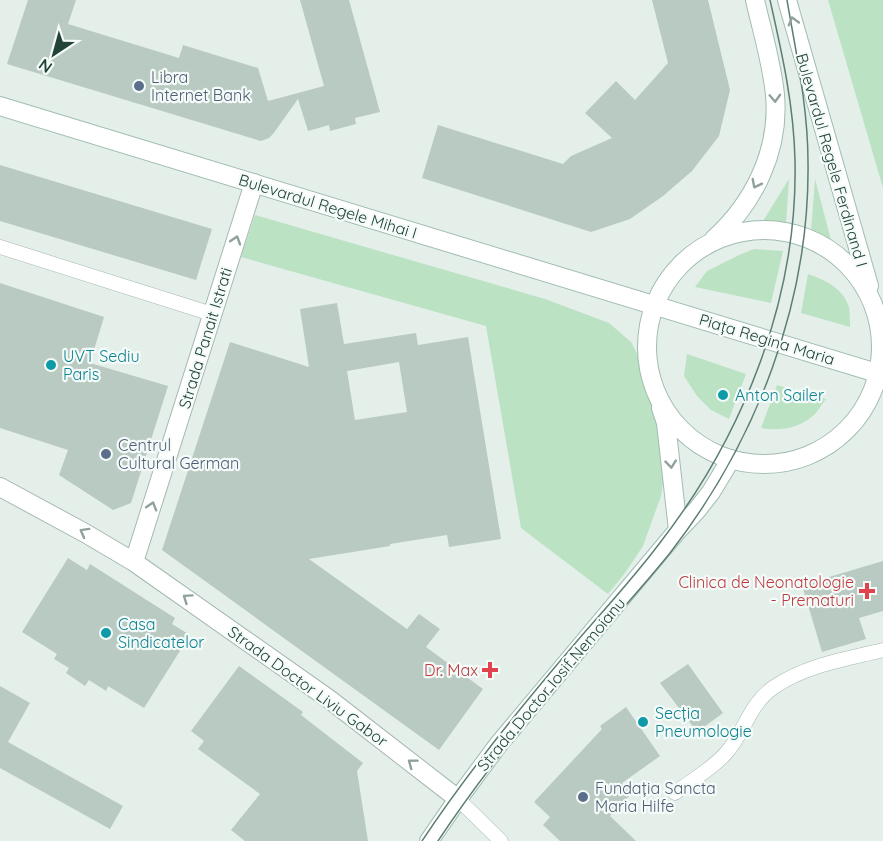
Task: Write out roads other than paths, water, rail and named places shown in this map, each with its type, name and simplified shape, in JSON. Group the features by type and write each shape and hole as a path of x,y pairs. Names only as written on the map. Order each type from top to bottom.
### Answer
{"main road":[{"name":"Bulevardul Regele Ferdinand I","path":"706,246 747,202 761,174 771,143 775,115 774,90 771,64 755,0"},
{"name":"Bulevardul Regele Ferdinand I","path":"787,0 878,320"},
{"name":"Bulevardul Regele Mihai I","path":"0,106 655,305"},
{"name":"Strada Panait Istrati","path":"134,561 254,183"},
{"path":"654,387 675,422 707,449 747,463 788,462 806,457 827,447 857,419 881,374 878,320 871,298 848,266 832,252 816,242 778,231 758,230 722,238 688,259 674,273 655,305 647,346 649,367 654,387 666,423 678,530"},
{"name":"Piața Regina Maria","path":"655,305 881,374"},
{"name":"Strada Doctor Iosif Nemoianu","path":"429,841 498,746 678,530 698,510 731,459"},
{"name":"Strada Doctor Liviu Gabor","path":"0,487 134,561 328,699 458,799"}],"lane":[{"path":"0,247 212,314"},
{"path":"675,793 727,753 757,702 774,687 822,666 883,650"},
{"path":"458,799 501,841"}],"tram line":[{"path":"422,841 494,742 638,570 689,502 740,412 760,364 787,264 793,213 795,161 790,100 770,0"},
{"path":"438,841 489,769 526,723 670,553 701,510 752,418 772,369 788,318 799,267 806,215 808,162 806,121 787,0"}],"place":[{"name":"Libra Internet Bank","path":"139,86"},
{"name":"UVT Sediu Paris","path":"51,365"},
{"name":"Anton Sailer","path":"723,395"},
{"name":"Centrul Cultural German","path":"106,454"},
{"name":"Clinica de Neonatologie - Prematuri","path":"867,591"},
{"name":"Casa Sindicatelor","path":"106,633"},
{"name":"Dr. Max","path":"490,670"},
{"name":"Secția Pneumologie","path":"643,722"},
{"name":"Fundația Sancta Maria Hilfe","path":"583,797"}]}
